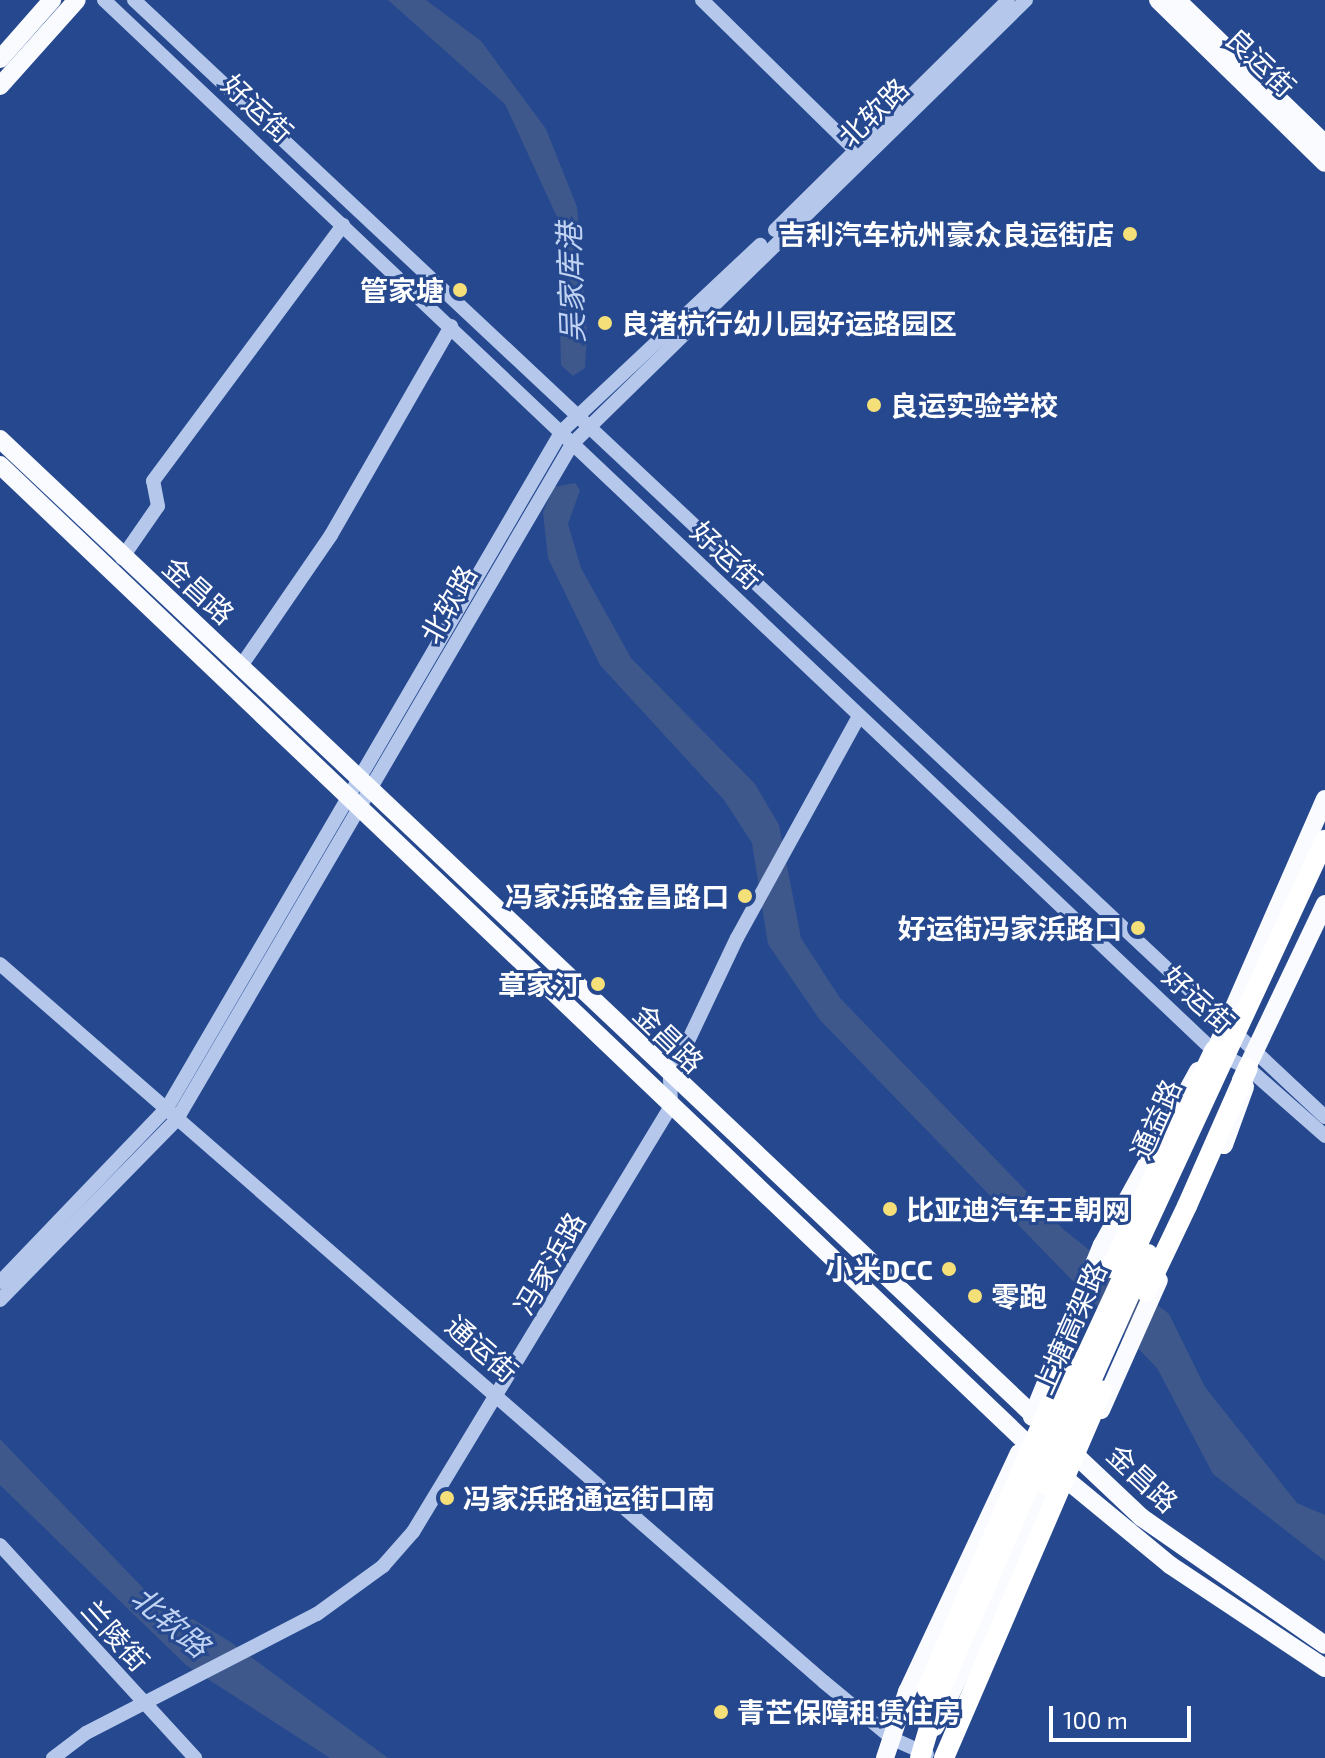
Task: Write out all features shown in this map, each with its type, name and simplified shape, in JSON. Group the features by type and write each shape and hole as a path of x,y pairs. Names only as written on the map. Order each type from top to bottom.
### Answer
{"highway":[{"name":"上塘高架路","path":"928,1757 940,1691 1086,1356 1325,840"},
{"name":"上塘高架路","path":"928,1757 966,1657 1325,870"},
{"path":"928,1757 958,1605 1214,1051"},
{"path":"928,1757 976,1671 1251,1061"}],"main road":[{"path":"0,59 52,0"},
{"path":"0,86 77,0"},
{"name":"良运街","path":"1158,0 1325,163"},
{"name":"良运街","path":"1177,0 1325,144"},
{"name":"金昌路","path":"0,439 670,1079 1032,1417 1210,1572 1325,1645"},
{"name":"金昌路","path":"0,465 1062,1476 1219,1601 1325,1668"},
{"name":"通益路","path":"885,1758 907,1692 1025,1441 1032,1417 1069,1372 1325,799"},
{"path":"928,1757 1148,1291 1241,1111 1251,1061 1325,904"},
{"path":"1032,1417 1078,1294 1102,1245 1167,1119 1214,1051"}],"street":[{"name":"好运街","path":"104,0 1214,1051 1251,1061 1325,1117"},
{"name":"好运街","path":"134,0 1225,1024 1251,1061 1325,1136"},
{"path":"702,0 855,150"},
{"name":"北软路","path":"0,1300 172,1114 582,423 1008,0"},
{"name":"北软路","path":"367,788 529,479 562,431 582,423 1026,0"},
{"path":"122,558 158,506 153,481 343,225"},
{"path":"241,666 331,535 451,326"},
{"path":"671,1106 670,1079 759,894 787,839 859,716"},
{"name":"通运街","path":"0,964 893,1739 928,1757"},
{"name":"冯家浜路","path":"53,1758 145,1704 261,1646 383,1566 500,1398 671,1106"},
{"name":"北软路","path":"0,1282 172,1114"},
{"name":"兰陵街","path":"0,1545 195,1758"}],"water":[{"name":"吴家库港","path":"388,0 426,0 481,41 546,129 577,207 587,333 585,368 573,376 561,365 557,217 505,104"},
{"path":"575,483 580,490 568,524 581,568 631,658 755,784 779,825 801,938 840,998 1063,1229 1169,1314 1205,1387 1297,1503 1325,1515 1325,1561 1213,1474 1157,1368 820,1020 768,944 752,843 724,800 600,665 548,558 543,512 554,487"},
{"path":"0,1439 144,1589 232,1643 388,1758 330,1758 186,1665 0,1485"}],"place":[{"name":"吉利汽车杭州豪众良运街店","path":"1130,234"},
{"name":"管家塘","path":"460,290"},
{"name":"良渚杭行幼儿园好运路园区","path":"605,323"},
{"name":"良运实验学校","path":"874,405"},
{"name":"冯家浜路金昌路口","path":"745,896"},
{"name":"好运街冯家浜路口","path":"1138,928"},
{"name":"章家汀","path":"598,984"},
{"name":"比亚迪汽车王朝网","path":"890,1209"},
{"name":"小米DCC","path":"949,1269"},
{"name":"零跑","path":"975,1296"},
{"name":"冯家浜路通运街口南","path":"447,1498"},
{"name":"青芒保障租赁住房","path":"721,1712"}]}
